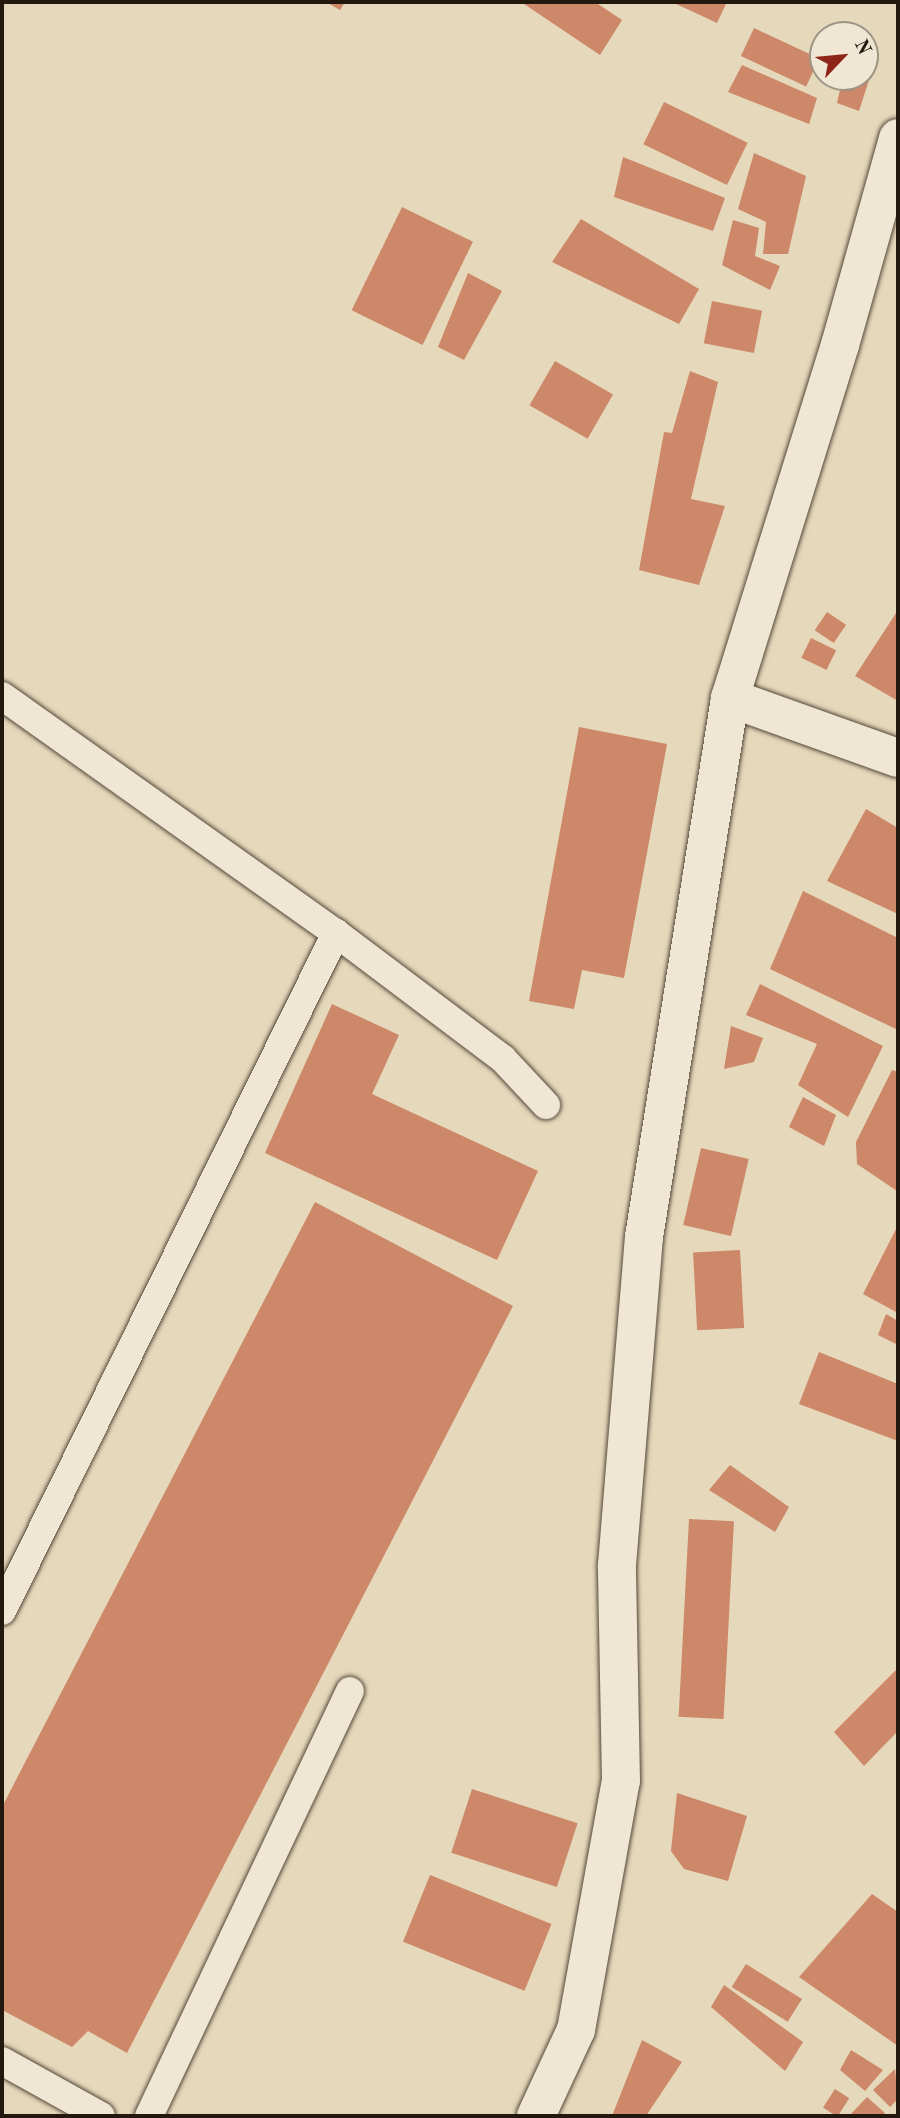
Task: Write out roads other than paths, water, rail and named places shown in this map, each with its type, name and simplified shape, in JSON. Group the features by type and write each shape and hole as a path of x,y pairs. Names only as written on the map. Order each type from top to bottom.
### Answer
{"street":[{"path":"536,2116 576,2031 621,1781 617,1566 645,1237 730,698 840,345 898,138"},
{"path":"730,698 898,758"}],"lane":[{"path":"2,696 336,933 503,1059 546,1105"},
{"path":"2,1611 336,933"},
{"path":"149,2116 350,1691"},
{"path":"2,2061 101,2116"}]}
